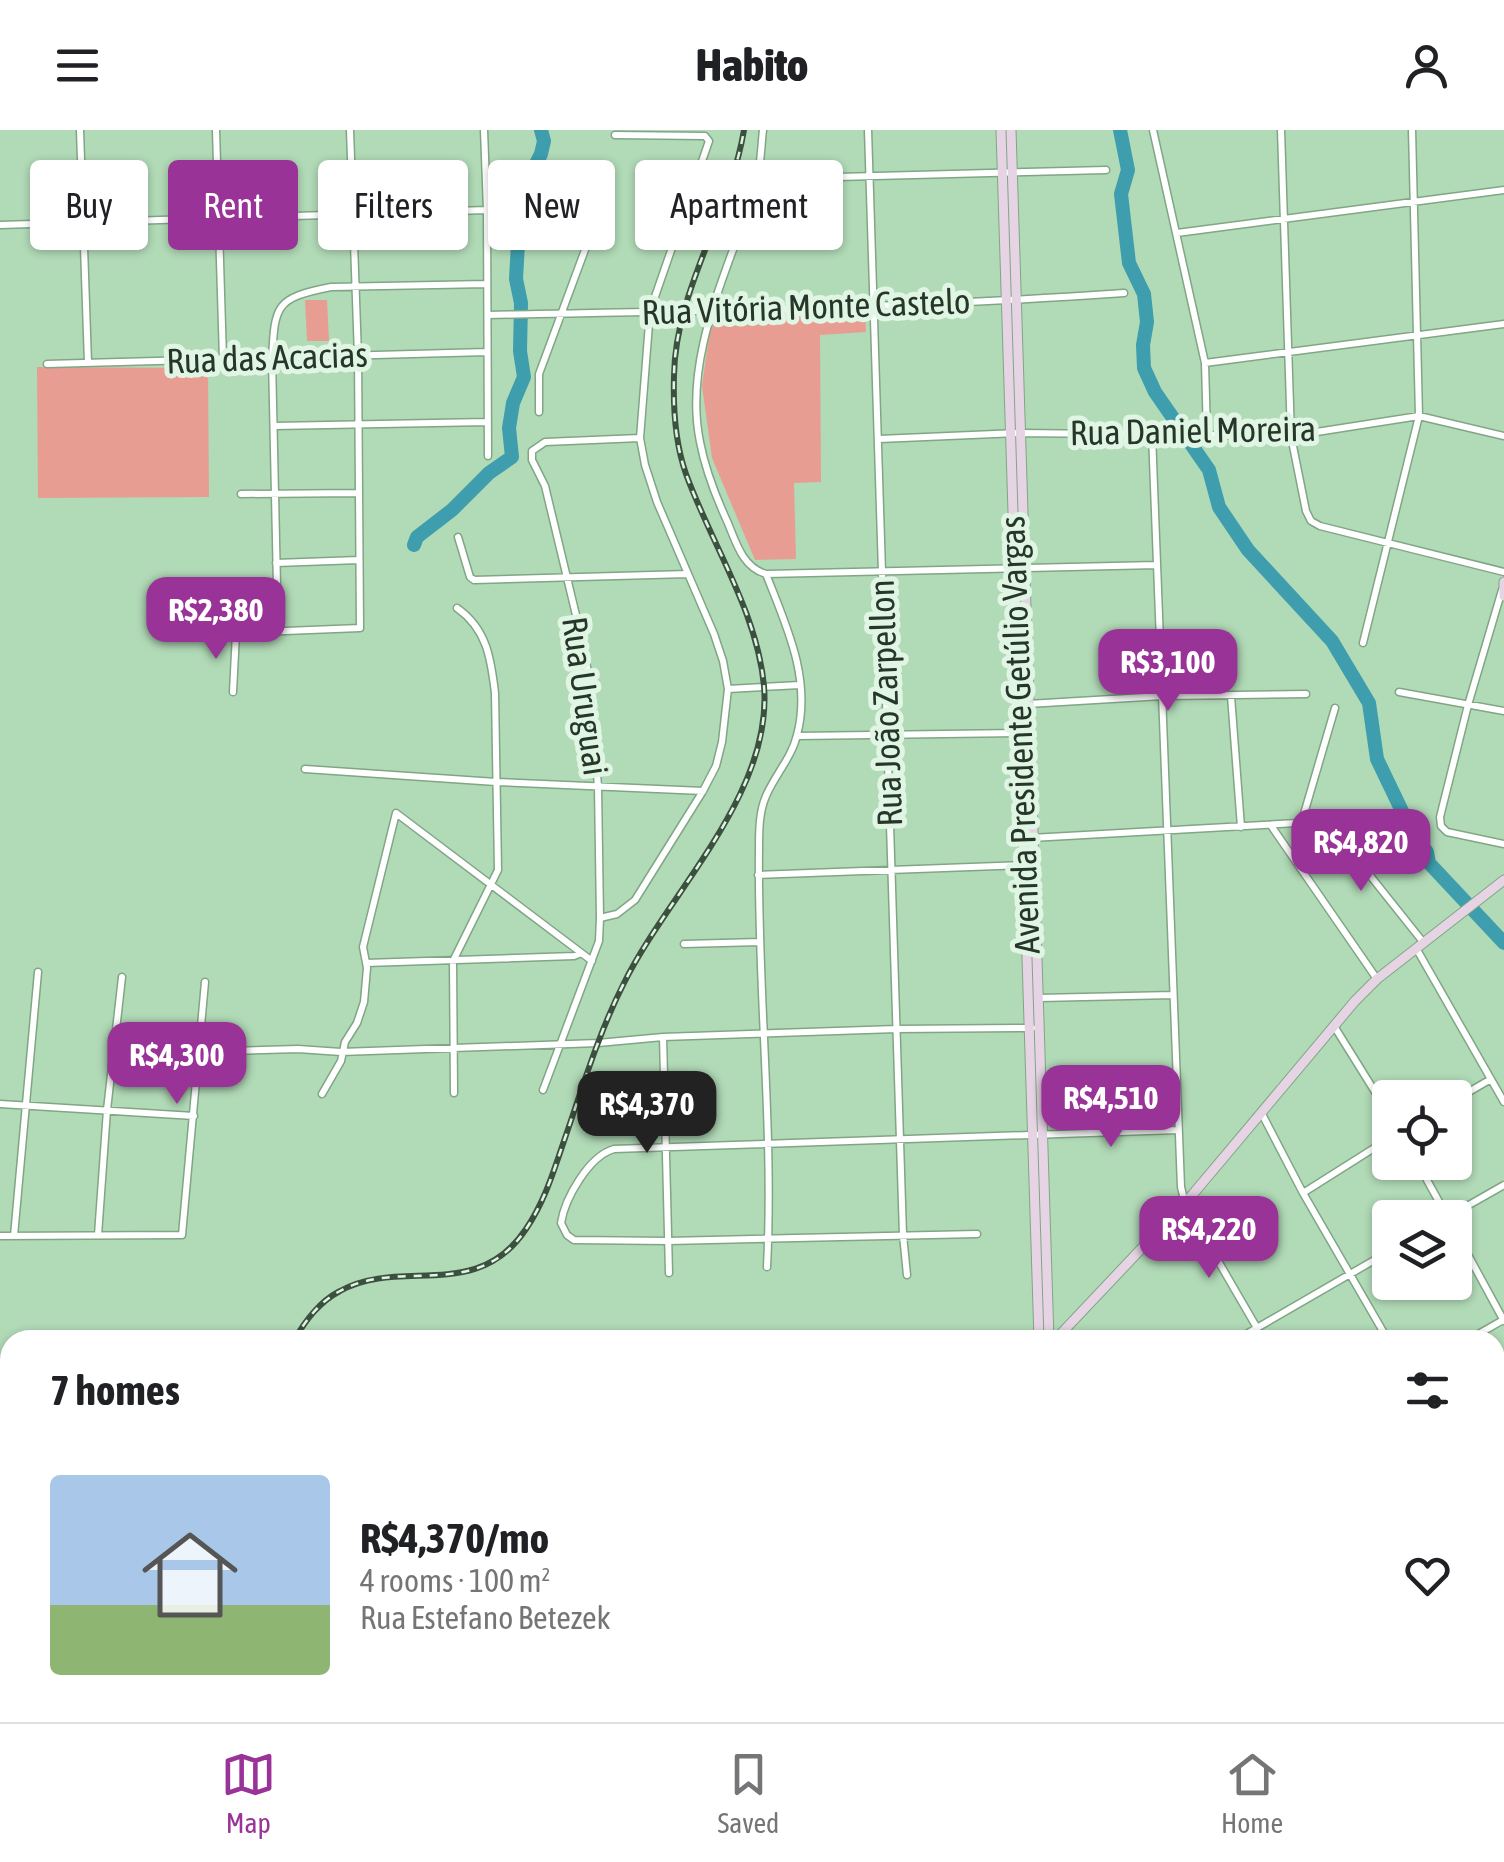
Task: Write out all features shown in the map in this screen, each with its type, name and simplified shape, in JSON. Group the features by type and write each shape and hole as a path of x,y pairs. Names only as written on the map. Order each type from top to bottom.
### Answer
{"main road":[{"name":"Avenida Presidente Getúlio Vargas","path":"1000,130 1006,172 1038,1134 1051,1330"},
{"name":"Avenida Presidente Getúlio Vargas","path":"1006,172 1010,130"},
{"name":"Avenida Presidente Getúlio Vargas","path":"1024,704 1020,732 1029,838"},
{"path":"1062,1330 1185,1204 1377,979 1504,880"},
{"name":"Avenida Presidente Getúlio Vargas","path":"1038,1134 1039,1330"}],"street":[{"path":"80,130 81,160"},
{"path":"216,130 217,160"},
{"path":"350,130 351,160"},
{"path":"484,130 488,456"},
{"path":"760,160 763,130"},
{"name":"Rua João Zarpellon","path":"868,130 902,1235 907,1275"},
{"path":"1153,130 1204,362 1207,434"},
{"path":"1281,130 1291,436 1306,512 1320,526 1504,572"},
{"path":"1362,643 1419,416 1412,130"},
{"path":"600,918 617,914 635,900 703,791 716,766 722,742 728,688 714,634 658,502 640,438 650,311 708,146 706,136 615,135"},
{"path":"843,177 1106,170"},
{"path":"1177,232 1504,190"},
{"path":"468,210 487,210"},
{"path":"0,225 30,224"},
{"path":"85,250 88,363"},
{"path":"219,250 223,359"},
{"path":"209,626 236,633 360,628 354,250"},
{"path":"539,412 539,374 585,250"},
{"path":"733,250 711,311 701,360 700,442 720,506 741,553 756,571 766,574 1157,565"},
{"path":"278,631 272,358 278,310 286,302 316,290 487,284"},
{"name":"Rua Vitória Monte Castelo","path":"488,315 711,311 1124,294"},
{"path":"1204,362 1504,324"},
{"name":"Rua das Acacias","path":"48,364 487,352"},
{"name":"Rua Daniel Moreira","path":"879,439 1014,434 1291,436 1419,416 1504,436"},
{"path":"274,426 488,422"},
{"path":"1152,434 1181,1187 1185,1204 1257,1328"},
{"name":"Rua Uruguai","path":"544,1090 599,941 598,787 588,666 545,486 532,452 545,442 640,438"},
{"path":"241,494 358,493"},
{"path":"458,537 474,580 688,574"},
{"path":"276,563 359,560"},
{"path":"766,574 794,646 800,685 797,736 767,793 759,831 768,1144 767,1267"},
{"path":"1504,589 1468,705 1440,817 1447,832 1504,844"},
{"path":"454,1093 453,961 498,870 492,664 479,628 457,608"},
{"path":"233,692 236,633"},
{"path":"728,688 800,685"},
{"path":"1399,692 1504,712"},
{"path":"1024,704 1162,696 1306,694"},
{"path":"1231,696 1241,828"},
{"path":"1301,824 1335,708"},
{"path":"797,736 1020,732"},
{"path":"305,770 703,791"},
{"path":"322,1094 364,1002 363,946 396,813 592,962"},
{"path":"1029,838 1384,818"},
{"path":"1328,822 1419,945 1504,1102"},
{"path":"1271,826 1377,979"},
{"path":"758,876 1029,865"},
{"path":"684,944 760,942"},
{"path":"366,963 580,953"},
{"path":"14,1236 38,972"},
{"path":"98,1236 122,977"},
{"path":"0,1236 182,1235 205,982"},
{"path":"1033,998 1172,995"},
{"path":"1334,1025 1372,1087"},
{"path":"199,1052 341,1052 764,1034 1034,1028"},
{"path":"662,1038 668,1273"},
{"path":"1472,1090 1491,1079"},
{"path":"0,1104 194,1116"},
{"path":"1262,1114 1382,1330"},
{"path":"977,1234 574,1240 560,1223 590,1164 600,1154 614,1149 1178,1130"},
{"path":"1303,1193 1372,1149"},
{"path":"1472,1203 1504,1185"},
{"path":"1254,1330 1372,1262"},
{"path":"1472,1262 1504,1320"}],"shaded area":[{"path":"305,300 327,300 329,341 307,341"},
{"path":"865,309 866,332 820,335 821,482 794,483 796,559 755,560 712,458 702,386 712,315"},
{"path":"37,367 208,368 209,497 38,498"},
{"path":"622,1112 659,1112 660,1130 623,1130"}],"waterway":[{"path":"414,545 417,537 512,457 509,428 513,403 524,377 514,208 541,154 541,130"},
{"path":"1120,130 1128,170 1121,194 1129,263 1144,294 1144,368 1155,392 1209,470 1219,507 1248,550 1332,641 1369,703 1377,759 1413,834 1427,852 1429,863 1504,943"}],"railway":[{"path":"300,1330 326,1300 340,1291 388,1277 438,1275 485,1265 506,1252 526,1229 548,1185 599,1040 624,983 714,841 752,765 762,726 764,686 760,658 743,604 686,474 677,438 674,401 683,313 727,192 744,130"}]}
